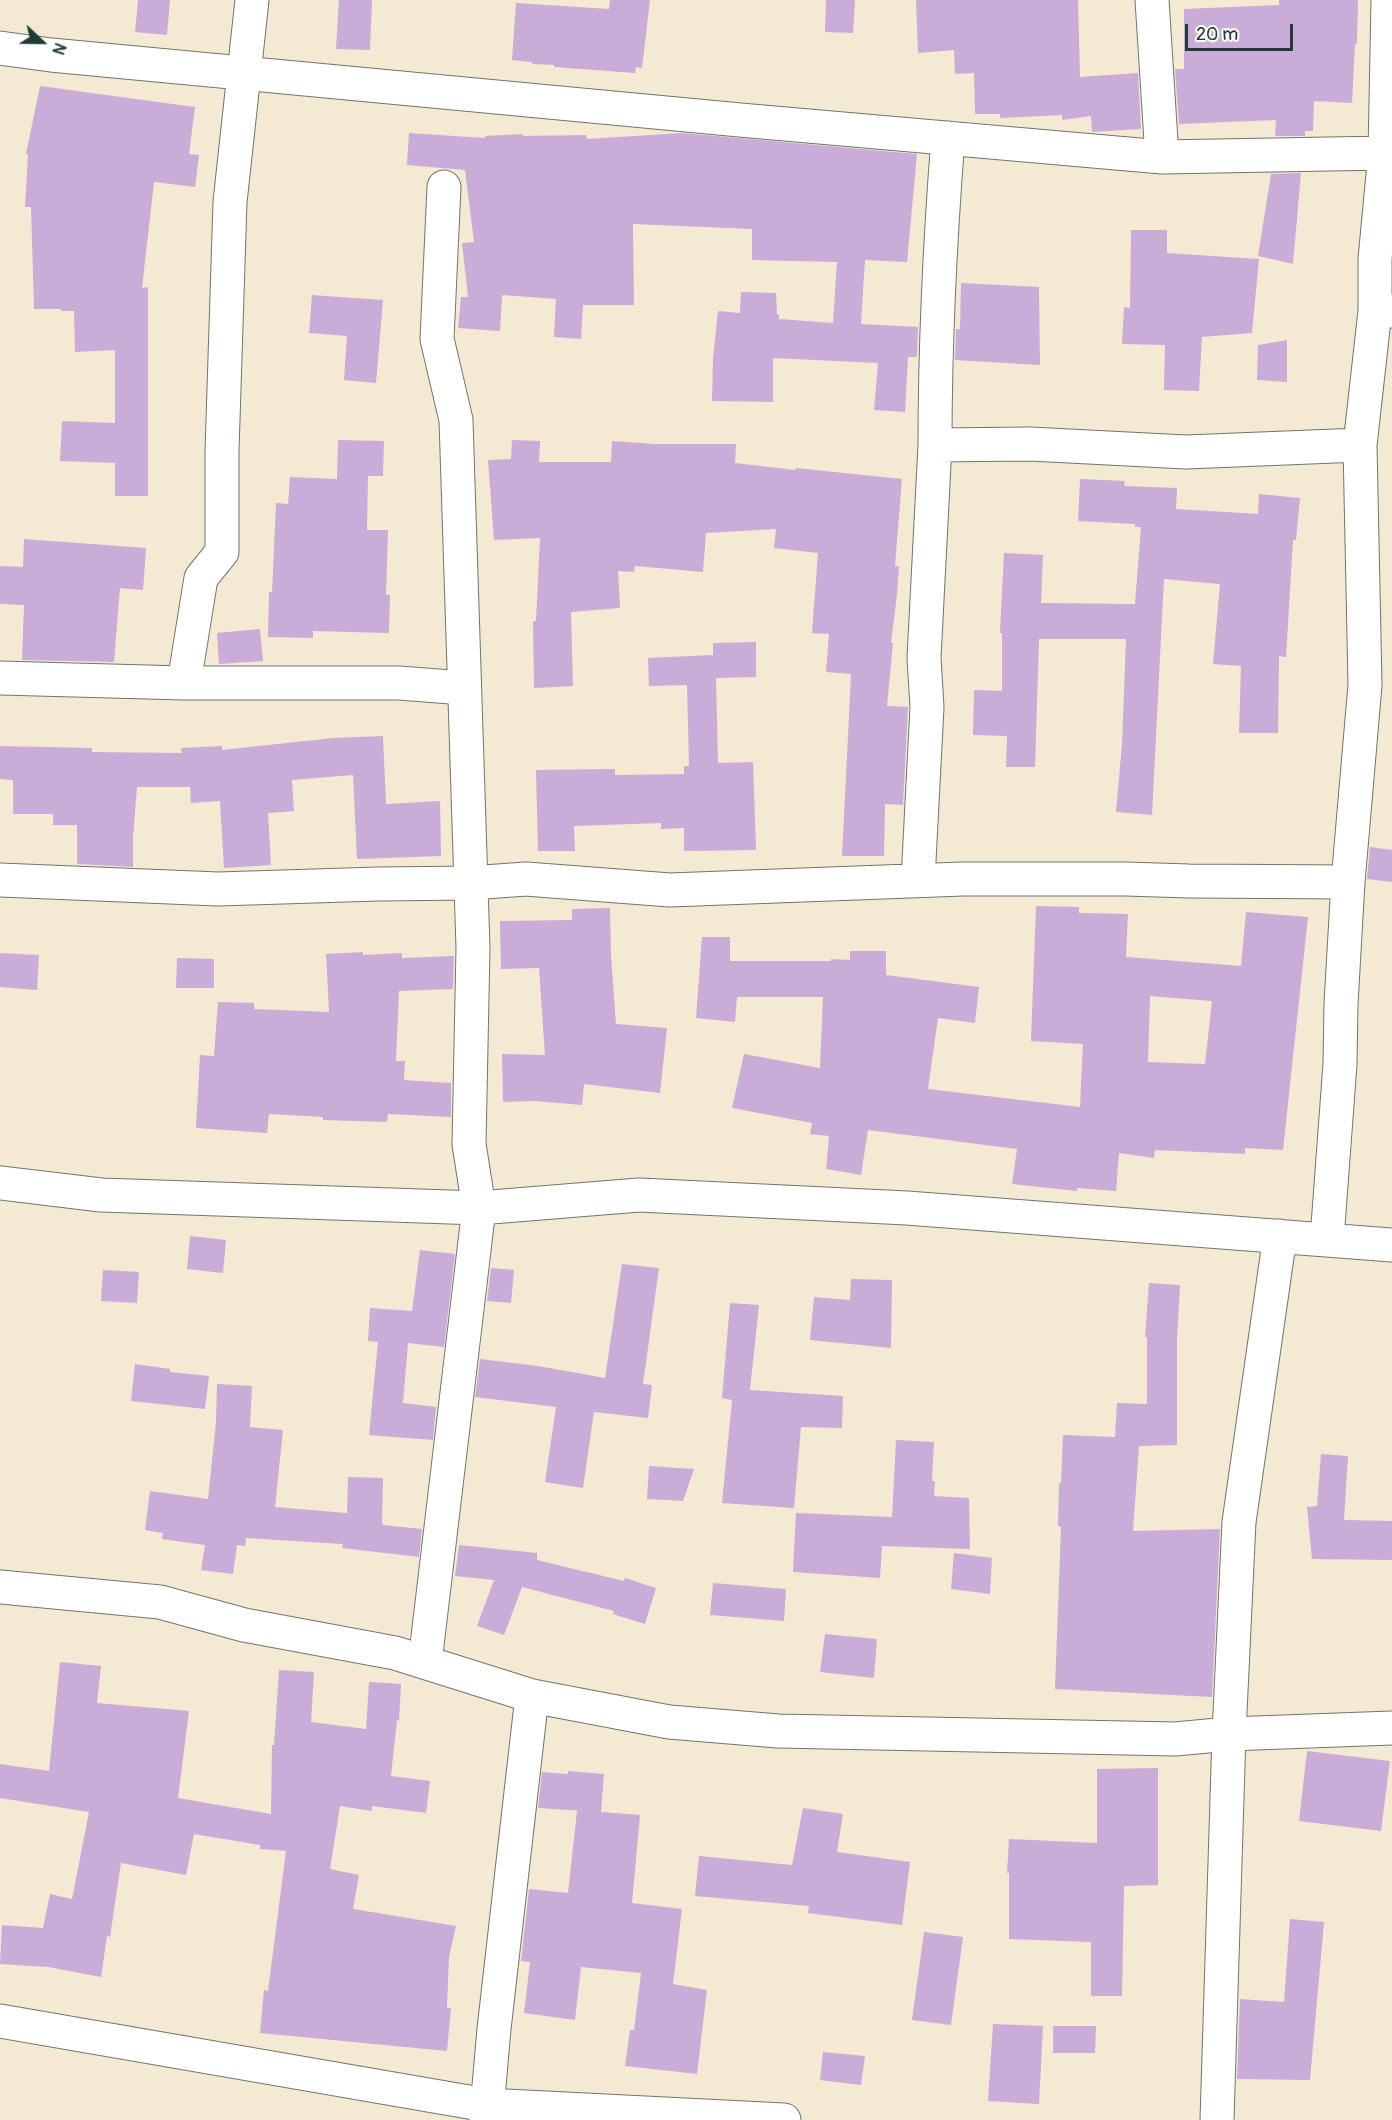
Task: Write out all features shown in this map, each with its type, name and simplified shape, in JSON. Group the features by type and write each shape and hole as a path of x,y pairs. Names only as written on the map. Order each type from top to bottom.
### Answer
{"street":[{"path":"184,683 201,578 222,552 222,451 230,202 252,0"},
{"path":"1152,0 1162,157"},
{"path":"1326,1239 1340,1064 1348,882 1379,685 1360,445 1384,311 1375,259 1385,153 1388,0"},
{"path":"0,48 243,74 1162,157 1385,153"},
{"path":"918,880 927,707 924,658 935,446 935,377 948,138"},
{"path":"425,1662 478,1208 469,1144 472,948 456,420 436,339 444,187"},
{"path":"935,446 1030,444 1185,452 1360,445"},
{"path":"0,678 184,683 399,683 464,688"},
{"path":"0,880 218,889 470,883 526,879 670,890 918,880 1126,879 1348,882"},
{"path":"0,1183 101,1195 478,1208 639,1195 907,1208 1392,1245"},
{"path":"1217,2120 1229,1734 1239,1522 1280,1236"},
{"path":"0,1587 160,1602 244,1625 396,1653 532,1696 669,1722 778,1731 1175,1739 1229,1734 1392,1728"},
{"path":"486,2112 532,1696"},
{"path":"0,2021 486,2112 784,2120"}],"building":[{"path":"138,0 170,0 167,35 135,32"},
{"path":"339,0 372,0 370,50 336,49"},
{"path":"610,0 650,0 642,68 636,67 635,73 554,67 554,65 512,60 516,3 609,9"},
{"path":"826,0 855,0 853,33 825,32"},
{"path":"916,0 1078,0 1080,77 1138,73 1141,129 1092,132 1091,116 1062,120 1062,115 1000,118 1000,114 975,114 974,73 955,74 954,50 918,53"},
{"path":"1279,0 1358,0 1352,103 1314,101 1313,131 1305,131 1305,136 1275,136 1276,120 1179,124 1175,69 1184,69 1184,9 1279,5"},
{"path":"40,86 195,107 189,154 199,155 195,187 154,182 142,288 148,287 148,496 115,496 115,463 60,461 62,421 115,423 115,350 75,352 74,311 34,309 31,207 25,207 28,154 26,154"},
{"path":"409,133 485,138 485,136 523,134 523,136 586,135 587,139 682,133 917,154 907,262 865,260 861,324 918,327 917,357 908,357 905,412 874,410 878,363 773,358 773,402 712,401 713,358 718,311 740,313 741,292 776,293 779,319 833,323 837,262 752,260 752,229 633,224 634,305 583,305 581,339 554,337 556,299 502,295 500,331 458,328 461,297 468,297 462,243 474,242 465,170 407,165"},
{"path":"1301,173 1293,264 1258,256 1271,174"},
{"path":"1131,230 1167,230 1167,253 1259,259 1252,333 1202,337 1199,391 1164,390 1165,345 1122,344 1124,307 1130,308"},
{"path":"961,283 1039,287 1040,365 955,360 956,329 960,329"},
{"path":"312,295 383,300 376,383 344,380 347,336 309,333"},
{"path":"1287,340 1287,382 1257,380 1258,345"},
{"path":"338,440 384,441 383,476 368,476 367,530 388,530 386,595 390,595 389,633 313,631 313,638 268,637 276,503 288,504 290,477 337,479"},
{"path":"512,440 540,441 539,462 611,462 612,441 655,444 736,444 735,463 902,479 895,566 899,566 887,706 908,707 903,805 885,804 884,856 842,856 851,674 826,672 829,634 812,633 818,553 774,548 776,529 706,533 703,572 635,566 634,572 618,571 620,608 571,612 573,686 534,688 533,621 536,621 540,538 494,540 488,460 511,459"},
{"path":"1080,479 1125,481 1124,486 1177,488 1176,509 1258,514 1259,494 1300,498 1296,540 1293,540 1286,657 1279,656 1278,733 1239,733 1241,666 1213,664 1220,584 1164,579 1152,815 1116,812 1122,744 1126,639 1039,639 1035,767 1006,767 1007,736 973,735 974,690 1002,691 1002,633 1000,633 1004,553 1043,555 1041,603 1135,604 1141,527 1135,527 1135,524 1078,521"},
{"path":"24,539 146,548 143,590 120,588 114,662 22,660 24,605 0,604 0,566 23,567"},
{"path":"260,629 263,661 219,664 217,633"},
{"path":"756,642 756,677 716,678 718,763 753,762 756,850 684,851 684,828 661,829 661,823 574,826 575,851 538,851 536,770 615,769 615,775 684,774 684,766 689,766 687,685 649,686 648,658 713,655 713,643"},
{"path":"383,736 386,804 440,801 441,856 357,859 353,775 292,780 294,811 268,813 271,865 224,868 220,801 191,803 190,787 137,787 133,867 77,864 77,825 53,825 53,814 13,814 13,780 0,779 0,746 92,748 92,752 182,753 181,748 222,746 222,750 333,738"},
{"path":"1370,847 1392,850 1392,882 1367,879"},
{"path":"1036,906 1079,907 1079,913 1128,914 1126,957 1241,966 1246,912 1308,917 1283,1150 1245,1148 1245,1154 1155,1150 1154,1158 1119,1153 1116,1191 1077,1188 1077,1191 1012,1184 1017,1149 868,1130 861,1175 826,1169 829,1136 810,1134 812,1123 732,1108 744,1054 820,1068 823,997 737,997 735,1022 696,1018 702,937 730,937 730,961 850,960 850,951 886,951 886,975 979,987 975,1023 938,1018 928,1089 1080,1107 1083,1044 1031,1041","holes":["1150,996 1212,1001 1205,1064 1148,1062"]},
{"path":"610,908 616,1024 667,1028 660,1093 584,1084 582,1105 534,1101 503,1102 502,1054 545,1055 539,968 501,969 500,921 572,920 572,909"},
{"path":"363,952 363,955 402,953 402,958 454,956 453,989 399,991 396,1061 405,1061 404,1080 451,1083 451,1117 388,1114 387,1122 323,1120 323,1117 269,1114 267,1133 196,1128 200,1055 214,1056 218,1002 254,1003 254,1009 329,1012 326,954"},
{"path":"0,953 39,955 37,990 0,987"},
{"path":"177,958 214,959 214,988 176,988"},
{"path":"190,1236 226,1240 223,1273 187,1269"},
{"path":"420,1250 455,1254 444,1347 408,1343 403,1403 436,1407 433,1440 369,1435 378,1342 368,1341 370,1308 412,1311"},
{"path":"622,1264 659,1268 643,1384 652,1385 648,1418 594,1412 583,1488 545,1482 556,1407 475,1397 480,1359 605,1378"},
{"path":"491,1268 514,1270 511,1303 487,1301"},
{"path":"103,1270 139,1272 137,1303 101,1301"},
{"path":"851,1279 892,1280 891,1348 810,1340 814,1297 850,1300"},
{"path":"1149,1283 1180,1285 1177,1341 1177,1445 1139,1446 1133,1531 1220,1529 1212,1697 1055,1689 1061,1527 1058,1526 1059,1483 1061,1483 1063,1435 1115,1437 1117,1403 1147,1404 1147,1337 1145,1337"},
{"path":"730,1303 759,1305 750,1390 843,1396 842,1428 801,1427 794,1508 722,1503 732,1400 722,1398"},
{"path":"135,1364 170,1369 170,1372 209,1376 205,1409 131,1401"},
{"path":"217,1384 252,1386 250,1427 283,1430 275,1507 347,1513 348,1477 383,1478 382,1523 383,1525 422,1529 419,1557 342,1548 343,1544 246,1538 245,1546 237,1545 233,1574 201,1570 205,1545 162,1539 163,1533 145,1530 150,1491 208,1499 216,1422"},
{"path":"896,1440 934,1442 932,1481 935,1481 934,1496 969,1498 970,1549 882,1546 880,1578 793,1572 796,1513 892,1517"},
{"path":"1321,1454 1348,1456 1344,1520 1392,1521 1392,1560 1312,1559 1307,1507 1317,1506"},
{"path":"649,1466 694,1469 683,1501 647,1499"},
{"path":"459,1545 537,1553 537,1560 624,1581 625,1578 656,1588 645,1624 613,1614 614,1611 522,1587 504,1635 477,1626 494,1580 455,1576"},
{"path":"954,1553 992,1558 990,1594 951,1589"},
{"path":"713,1583 786,1589 784,1621 710,1615"},
{"path":"825,1634 877,1639 874,1678 820,1672"},
{"path":"60,1662 101,1666 97,1703 189,1711 178,1798 271,1814 272,1745 274,1745 279,1670 314,1672 311,1722 366,1729 369,1682 401,1684 399,1721 397,1720 391,1776 430,1781 426,1813 372,1806 372,1811 340,1806 330,1869 359,1875 353,1909 456,1926 449,1957 447,2008 451,2008 447,2051 260,2033 264,1990 268,1991 286,1851 260,1849 260,1845 194,1834 186,1875 121,1863 110,1937 107,1936 101,1977 48,1967 0,1964 2,1925 43,1928 50,1894 72,1899 89,1812 0,1798 0,1764 49,1771"},
{"path":"1307,1751 1390,1761 1381,1831 1299,1821"},
{"path":"1158,1768 1158,1885 1124,1886 1122,1996 1091,1996 1091,1942 1009,1939 1009,1873 1007,1873 1009,1839 1097,1843 1097,1769"},
{"path":"568,1771 604,1774 601,1812 640,1815 632,1903 682,1909 673,1984 707,1990 697,2074 625,2066 630,2030 634,2030 641,1973 581,1967 575,2020 524,2013 530,1962 521,1961 529,1889 568,1893 577,1811 584,1811 538,1808 542,1772 568,1774"},
{"path":"803,1808 843,1814 837,1852 910,1862 902,1925 808,1913 809,1906 695,1896 699,1856 792,1865"},
{"path":"1290,1919 1324,1922 1310,2080 1237,2079 1240,1999 1284,2002"},
{"path":"924,1932 963,1937 951,2025 912,2020"},
{"path":"993,2024 1043,2026 1039,2104 988,2101"},
{"path":"1053,2026 1096,2026 1095,2053 1053,2053"},
{"path":"823,2052 865,2056 861,2085 820,2080"}]}
